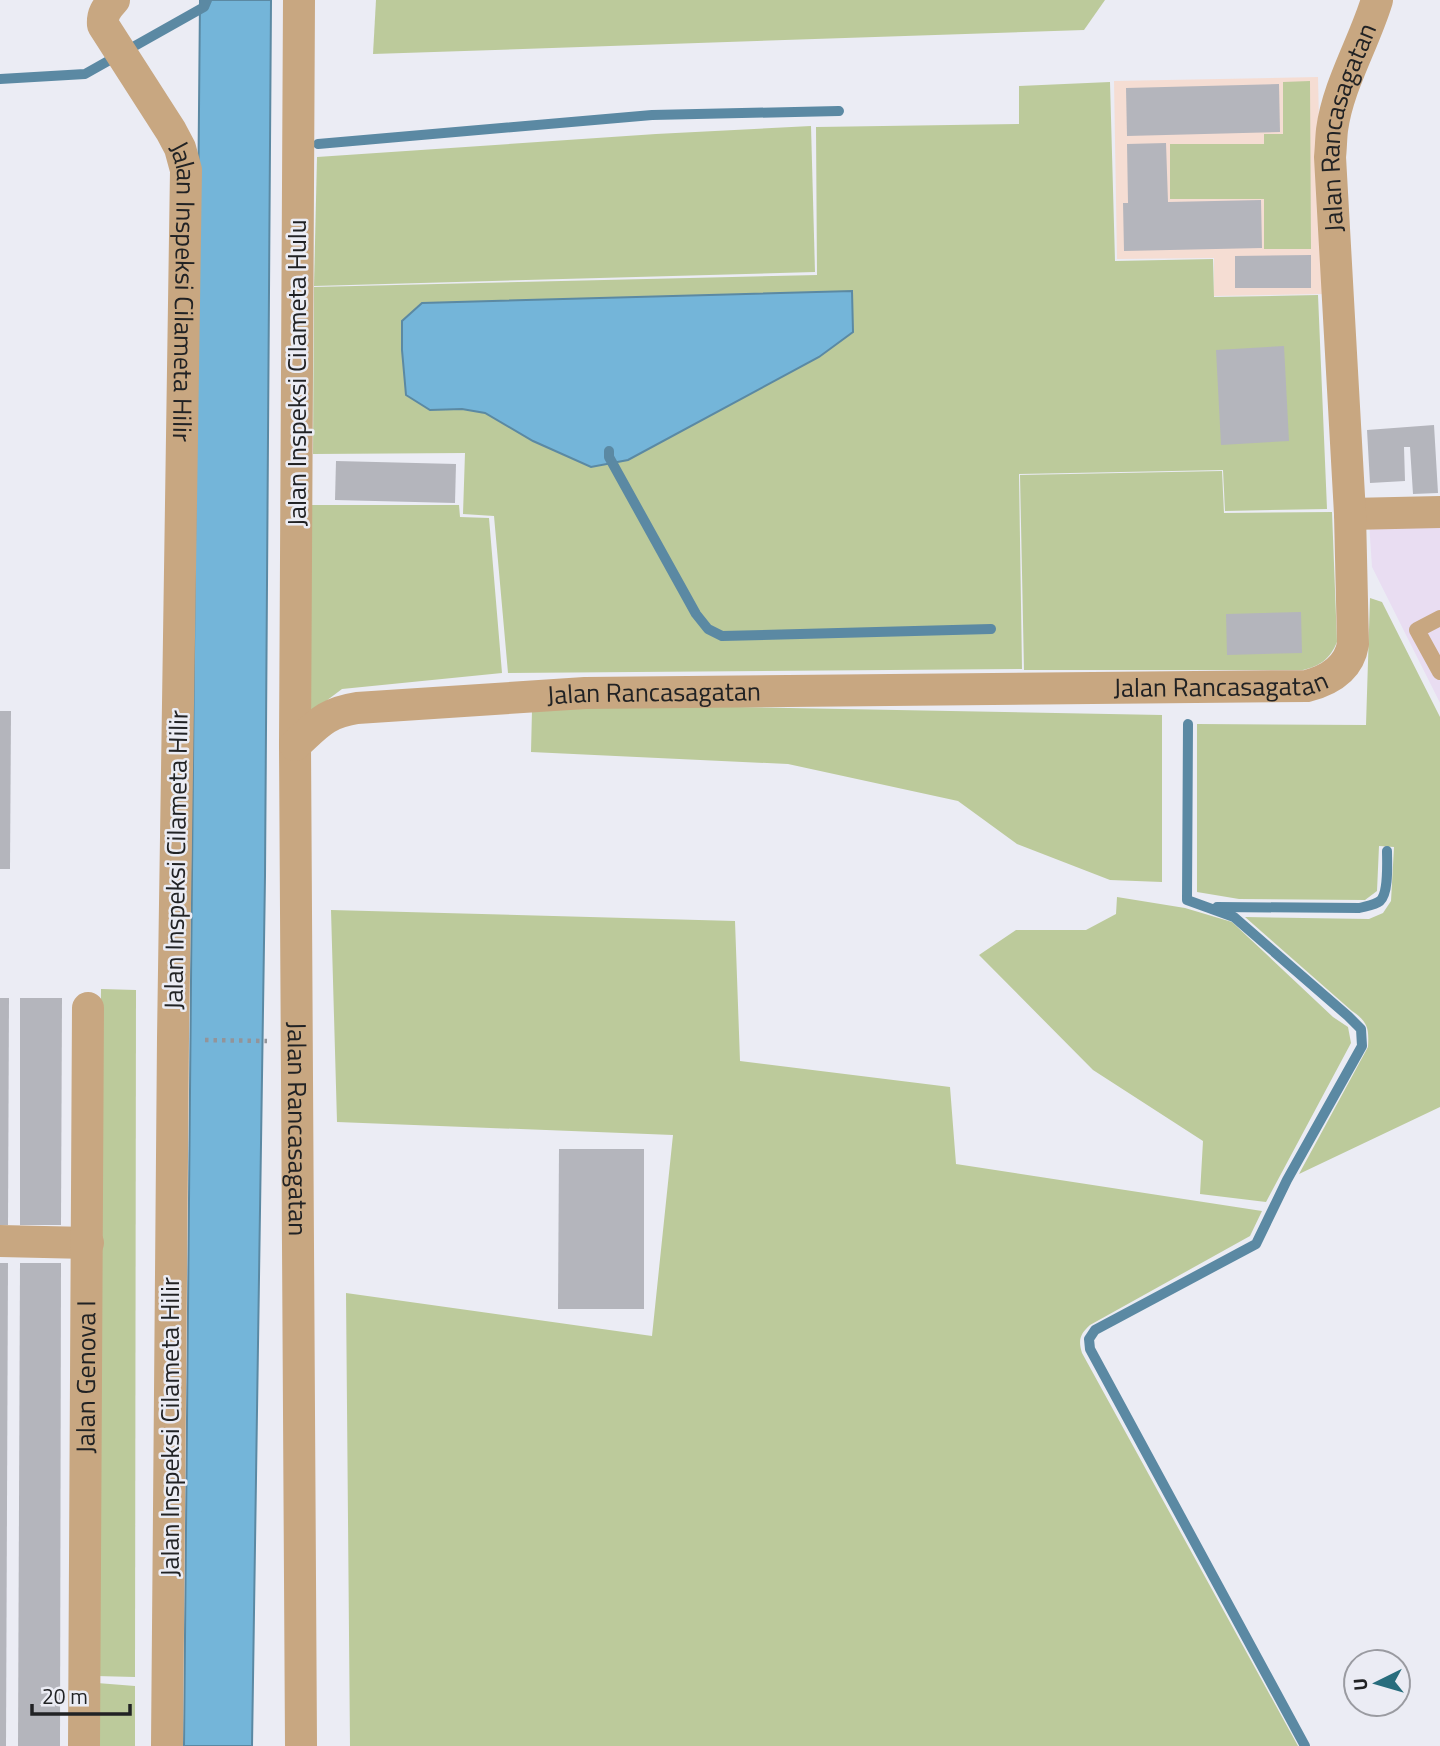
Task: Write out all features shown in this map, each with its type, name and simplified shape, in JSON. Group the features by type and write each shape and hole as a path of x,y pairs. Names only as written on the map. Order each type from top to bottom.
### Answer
{"street":[{"name":"Jalan Inspeksi Cilameta Hulu","path":"295,745 299,0"},
{"name":"Jalan Rancasagatan","path":"301,1746 295,745 324,718 341,710 384,706 585,693 1307,686 1335,675 1351,654 1353,644 1350,514 1330,157 1332,128 1341,95 1377,0"},
{"name":"Jalan Inspeksi Cilameta Hilir","path":"108,12 142,87 180,148 186,170 173,1052 167,1746"},
{"path":"1350,514 1440,512"},
{"name":"Jalan Genova I","path":"84,1746 88,1008"},
{"path":"0,1241 88,1243"}],"lane":[{"path":"1440,618 1418,631 1440,672"}],"path":[{"path":"199,1040 267,1041"}],"shaded area":[{"path":"1318,77 1323,294 1214,296 1214,258 1117,259 1114,81"},
{"path":"1369,522 1440,523 1440,703 1372,567"}],"green space":[{"path":"376,0 1105,0 1084,30 373,54"},
{"path":"1310,81 1311,249 1264,249 1264,199 1170,199 1170,144 1264,144 1264,134 1283,134 1283,82"},
{"path":"1110,82 1115,261 1213,259 1214,297 1318,295 1327,509 1225,511 1223,470 1019,474 1022,669 508,673 494,516 463,514 465,453 313,454 314,287 817,275 816,127 1019,124 1019,86"},
{"path":"811,126 815,272 314,286 317,157"},
{"path":"1222,471 1224,513 1332,512 1337,642 1328,657 1303,670 1024,670 1020,475"},
{"path":"310,505 459,505 460,517 489,518 502,673 342,689 310,713"},
{"path":"1370,598 1382,602 1440,717 1440,1107 1299,1174 1368,1047 1368,1030 1361,1019 1245,917 1369,919 1383,913 1391,901 1394,847 1379,846 1377,891 1365,900 1239,899 1197,892 1197,724 1366,725"},
{"path":"573,704 1162,715 1162,882 1110,880 1017,844 958,801 788,764 531,752 532,710"},
{"path":"1117,897 1185,908 1232,922 1333,1017 1348,1027 1351,1043 1266,1202 1200,1194 1203,1141 1093,1070 979,955 1016,930 1086,930 1116,914"},
{"path":"331,910 735,921 740,1061 950,1087 956,1164 1262,1211 1250,1236 1090,1325 1082,1334 1080,1344 1082,1353 1298,1746 350,1746 346,1293 652,1336 673,1135 337,1122"},
{"path":"101,989 136,990 135,1677 96,1676"},
{"path":"97,1683 135,1686 135,1746 97,1746"}],"water":[{"path":"200,0 271,0 265,876 252,1746 184,1746"},
{"path":"852,291 853,332 819,357 628,460 591,467 533,441 485,413 462,409 430,410 406,395 402,321 422,303"}],"building":[{"path":"1279,84 1280,132 1127,136 1126,88"},
{"path":"1166,143 1168,202 1261,200 1262,248 1124,251 1123,203 1128,203 1127,144"},
{"path":"1311,255 1311,288 1235,288 1235,256"},
{"path":"1284,346 1289,441 1221,445 1216,350"},
{"path":"1434,425 1438,493 1413,494 1410,447 1404,447 1405,481 1370,483 1367,430"},
{"path":"336,461 456,464 455,503 335,500"},
{"path":"1301,612 1302,653 1227,655 1226,614"},
{"path":"0,711 11,711 10,869 0,869"},
{"path":"0,998 9,998 8,1225 0,1225"},
{"path":"20,998 62,998 61,1225 20,1225"},
{"path":"559,1149 644,1149 644,1309 558,1309"},
{"path":"0,1263 8,1263 6,1746 0,1746"},
{"path":"20,1263 61,1263 60,1746 18,1746"}],"waterway":[{"path":"0,79 85,74 204,7 207,0"},
{"path":"318,144 652,115 839,111"},
{"path":"609,451 609,457 696,614 708,629 722,636 991,629"},
{"path":"1188,724 1187,900 1234,917 1361,1029 1362,1046 1287,1180 1256,1244 1095,1330 1089,1339 1090,1349 1305,1746"},
{"path":"1217,907 1359,908 1373,904 1380,901 1385,892 1387,851"}]}
